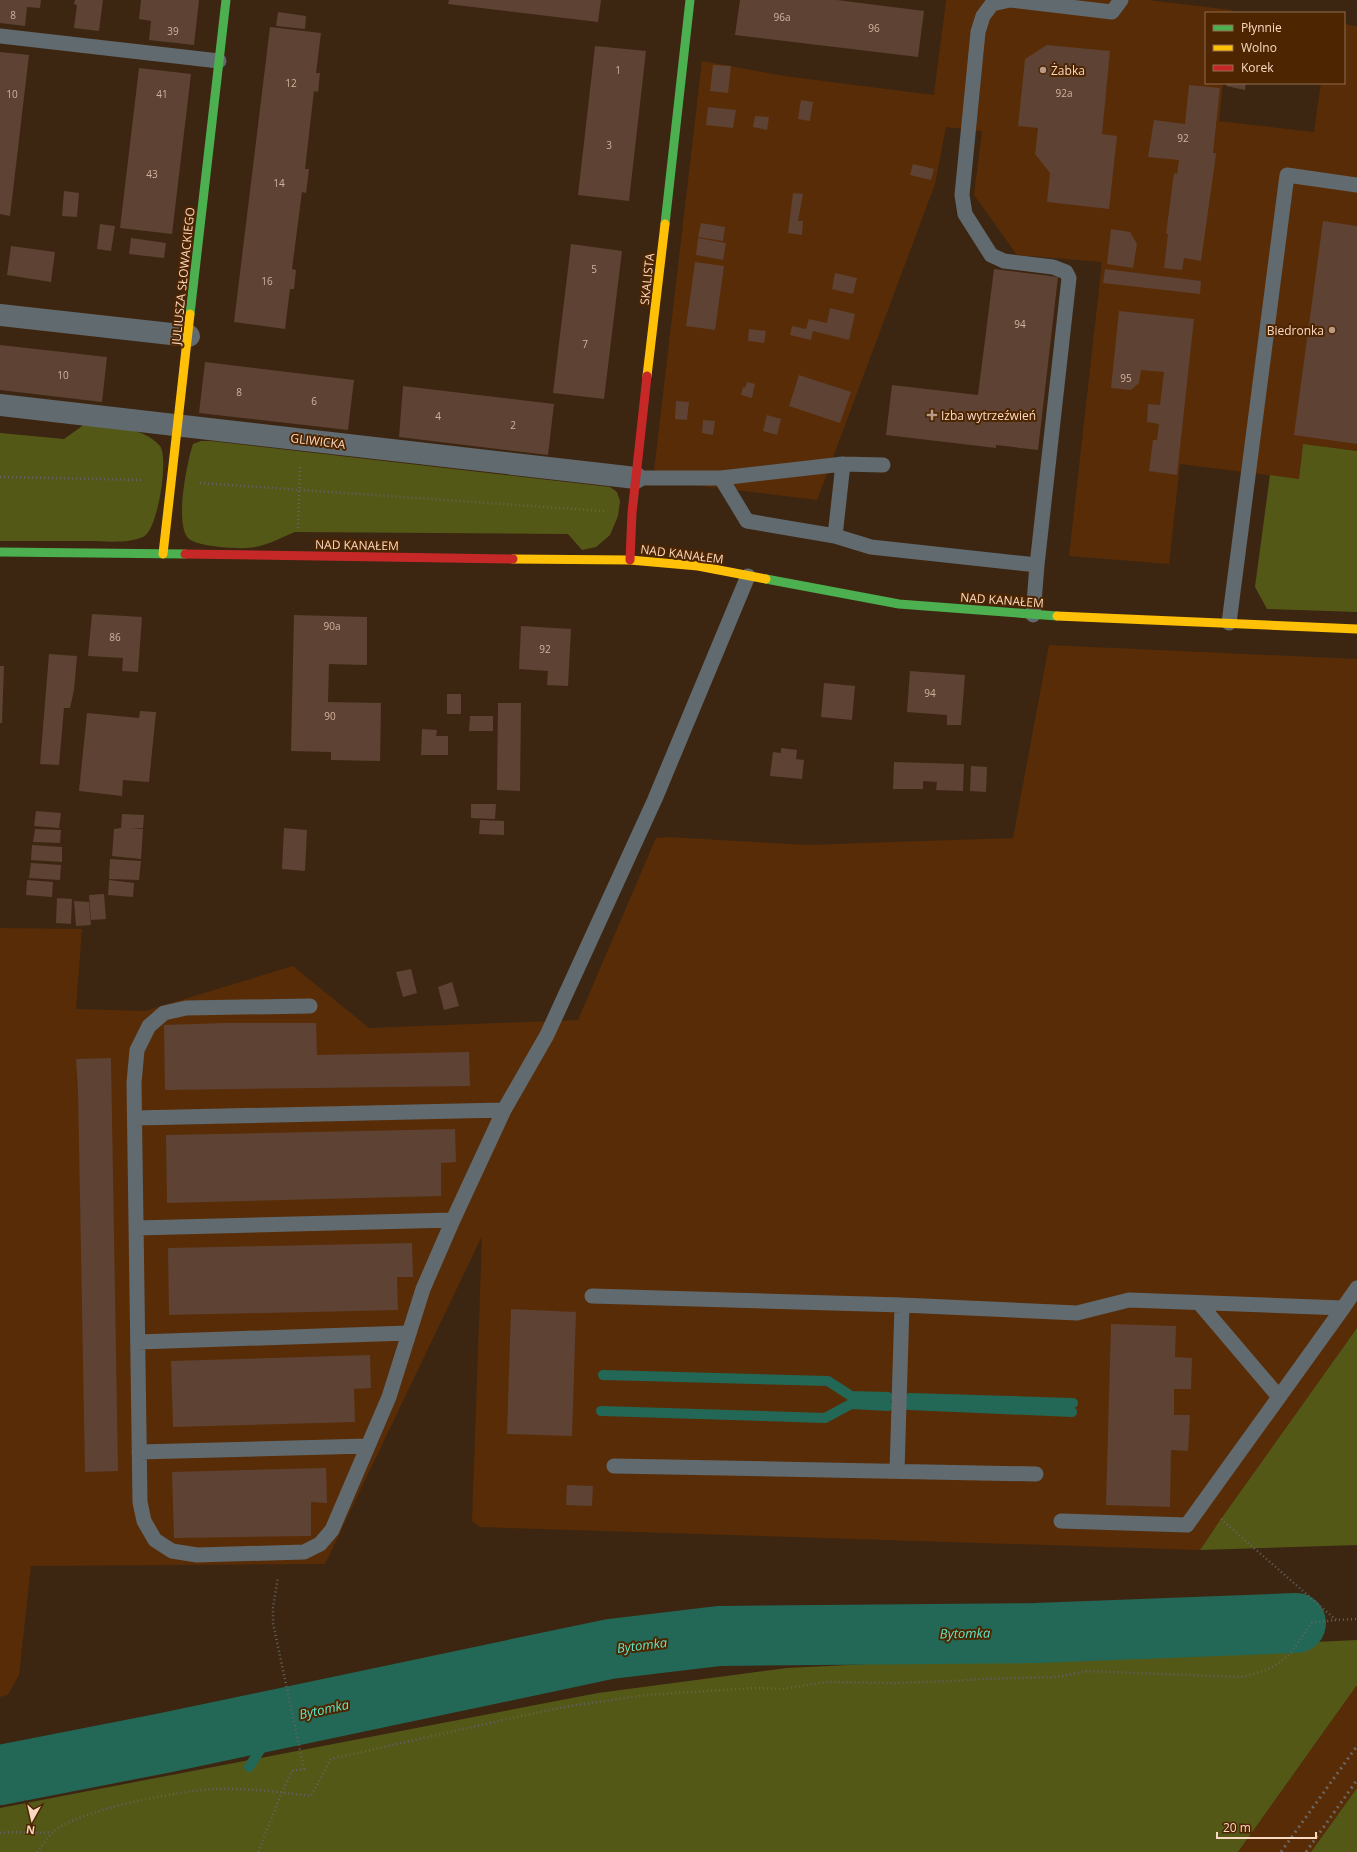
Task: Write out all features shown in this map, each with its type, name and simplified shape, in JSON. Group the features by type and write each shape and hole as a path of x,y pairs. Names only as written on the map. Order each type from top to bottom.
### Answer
{"street":[{"name":"JULIUSZA SŁOWACKIEGO","path":"164,554 226,0"},
{"name":"SKALISTA","path":"630,560 632,513 690,0"},
{"path":"0,315 189,336"},
{"name":"GLIWICKA","path":"0,405 636,478"},
{"name":"NAD KANAŁEM","path":"0,552 630,560 698,566 899,604 1033,615 1357,629"}],"lane":[{"path":"1033,615 1037,564 1069,278 1066,272 1053,267 1004,261 991,255 965,214 962,195 978,32 983,16 990,2 1011,0 1112,12 1121,0"},
{"path":"0,36 219,61"},
{"path":"1229,623 1287,175 1357,184"},
{"path":"636,478 721,478 843,464 883,466"},
{"path":"835,536 843,464"},
{"path":"721,478 747,521 835,536 871,547 1037,564"},
{"path":"310,1006 186,1008 164,1013 149,1026 137,1050 134,1083 140,1502 144,1521 155,1540 172,1551 197,1555 304,1552 320,1544 332,1530 389,1397 423,1289 452,1220 504,1110 547,1035 652,806 748,576"},
{"path":"135,1118 504,1110"},
{"path":"136,1228 452,1220"},
{"path":"1061,1521 1187,1525 1357,1288"},
{"path":"592,1296 902,1305 1077,1313 1129,1300 1343,1308"},
{"path":"1199,1303 1279,1397"},
{"path":"897,1470 902,1305"},
{"path":"138,1342 408,1333"},
{"path":"139,1452 368,1446"},
{"path":"614,1466 897,1470 1036,1474"}],"path":[{"path":"298,556 301,439"},
{"path":"0,477 172,481 632,513"},
{"path":"1203,1502 1336,1620"},
{"path":"258,1851 282,1792 292,1772 304,1769 273,1623 273,1608 279,1574 280,1553"},
{"path":"37,1852 53,1832 90,1813 180,1794 216,1789 282,1792 311,1796 331,1759 570,1706 646,1695 754,1688 782,1689 826,1682 895,1683 954,1681 982,1678 1057,1677 1086,1672 1241,1676 1260,1672 1286,1658 1311,1623 1357,1619"},
{"path":"0,1833 14,1832 36,1834 53,1832"}],"shaded area":[{"path":"946,0 1148,0 1232,10 1232,12 1205,12 1205,84 1223,84 1219,121 1314,132 1321,84 1345,84 1345,24 1357,26 1357,451 1303,444 1299,479 1180,464 1169,564 1069,556 1102,262 1017,255 974,195 982,131 946,127 935,184 817,500 653,480 702,61 784,76 934,95"},
{"path":"1049,645 1357,659 1357,1328 1200,1550 480,1527 472,1521 482,1236 325,1564 31,1566 19,1675 8,1695 0,1697 0,928 82,929 76,1009 145,1011 293,966 369,1028 578,1020 656,838 668,837 806,845 1013,838"},
{"path":"1357,1685 1357,1788 1311,1852 1238,1852"}],"green space":[{"path":"85,424 135,431 153,439 160,446 162,453 163,478 157,508 148,532 143,537 137,539 116,542 0,541 0,433 64,439"},
{"path":"201,441 610,487 617,492 620,501 618,516 610,535 596,547 582,550 568,534 295,532 270,543 249,548 211,546 194,542 189,539 182,521 183,493 188,465 193,444"},
{"path":"1303,444 1357,451 1357,612 1267,609 1255,587 1270,475 1299,479"},
{"path":"1357,1328 1357,1545 1200,1550 1221,1519"},
{"path":"1357,1640 1357,1685 1238,1852 0,1852 0,1808 598,1693 787,1668"},
{"path":"1357,1788 1357,1852 1311,1852"}],"building":[{"path":"0,0 41,0 40,8 27,7 25,26 0,23"},
{"path":"75,0 103,0 99,31 74,28 77,5 74,4"},
{"path":"141,0 199,0 194,45 149,40 151,21 139,19"},
{"path":"449,0 601,0 598,22 448,4"},
{"path":"740,0 837,0 924,11 918,57 735,35"},
{"path":"278,12 306,16 305,29 276,26"},
{"path":"270,27 321,33 316,73 320,73 318,92 314,91 305,169 309,169 306,193 302,192 292,269 296,270 294,289 290,289 285,329 234,322"},
{"path":"1047,45 1110,51 1102,134 1117,136 1109,209 1047,202 1050,173 1035,154 1038,128 1018,126 1025,59"},
{"path":"595,46 646,51 629,201 578,195"},
{"path":"0,52 29,55 10,216 0,214"},
{"path":"713,65 731,66 728,93 710,91"},
{"path":"139,68 191,74 172,234 120,228"},
{"path":"1227,84 1246,84 1245,90 1226,86"},
{"path":"1189,85 1220,88 1213,153 1216,153 1201,261 1184,258 1182,270 1164,268 1168,234 1166,234 1174,173 1177,174 1179,160 1148,157 1154,120 1185,124"},
{"path":"801,100 813,102 810,121 798,119"},
{"path":"708,107 736,110 733,128 706,125"},
{"path":"755,116 769,117 767,130 753,127"},
{"path":"913,164 934,169 931,180 910,175"},
{"path":"64,191 79,193 77,217 62,216"},
{"path":"793,193 803,194 798,221 803,221 802,235 788,233"},
{"name":"Biedronka","path":"1323,221 1357,226 1357,444 1294,435"},
{"path":"701,223 725,227 723,241 698,237"},
{"path":"100,224 115,226 111,251 97,249"},
{"path":"1111,229 1130,232 1137,244 1133,268 1107,264"},
{"path":"131,238 166,243 164,258 129,254"},
{"path":"698,238 726,243 723,260 696,255"},
{"path":"571,244 622,251 604,399 553,393"},
{"path":"11,246 55,252 51,282 7,275"},
{"path":"695,262 724,266 715,330 686,326"},
{"path":"994,269 1058,277 1038,450 996,445 996,448 886,435 892,385 978,395"},
{"path":"1105,269 1201,281 1200,294 1103,283"},
{"path":"835,273 857,278 853,294 832,289"},
{"path":"830,308 855,314 849,340 813,331 811,340 790,335 792,326 806,329 809,319 827,323"},
{"path":"1119,311 1194,319 1177,475 1149,471 1153,440 1157,440 1159,424 1147,422 1148,404 1160,405 1164,372 1141,370 1139,383 1131,390 1111,388"},
{"path":"749,329 766,331 764,343 748,341"},
{"path":"0,345 107,357 102,402 0,390"},
{"path":"205,362 354,380 348,430 199,413"},
{"path":"799,375 851,392 840,423 789,406"},
{"path":"747,382 755,384 752,398 741,395 743,387 745,388"},
{"path":"403,386 554,404 548,455 399,437"},
{"path":"676,401 689,402 687,420 675,419"},
{"path":"767,415 781,419 777,435 763,431"},
{"path":"703,420 715,421 713,435 702,433"},
{"path":"92,614 142,617 138,672 122,671 123,658 88,656"},
{"path":"294,615 367,617 367,665 329,664 328,702 381,703 380,761 331,760 331,752 291,751"},
{"path":"521,626 571,629 568,686 547,685 548,671 519,669"},
{"path":"49,654 77,656 74,690 70,708 64,708 59,765 40,764"},
{"path":"0,666 4,666 2,723 0,723"},
{"path":"910,671 965,675 961,725 947,725 947,715 907,712"},
{"path":"824,683 855,686 852,720 821,717"},
{"path":"447,694 461,694 461,714 447,714"},
{"path":"498,703 521,703 520,791 497,790"},
{"path":"140,711 156,712 149,782 123,780 122,796 79,791 87,713 139,718"},
{"path":"470,716 493,716 493,731 469,731"},
{"path":"422,729 437,730 436,736 448,736 448,755 421,755"},
{"path":"781,748 797,750 796,759 804,760 802,779 770,776 773,752 781,753"},
{"path":"894,762 964,764 963,791 936,790 937,782 923,781 923,789 893,789"},
{"path":"971,766 987,767 986,792 970,791"},
{"path":"471,804 496,804 495,819 471,818"},
{"path":"36,811 61,813 59,828 34,826"},
{"path":"122,814 144,815 143,828 130,828 143,829 141,859 112,856 114,829 121,828"},
{"path":"480,820 504,821 504,835 479,834"},
{"path":"284,828 307,830 305,871 282,869"},
{"path":"35,829 61,830 60,843 33,842"},
{"path":"32,845 62,847 62,862 31,860"},
{"path":"110,859 141,861 139,880 109,879"},
{"path":"31,863 61,865 60,880 29,878"},
{"path":"27,880 53,882 52,897 26,895"},
{"path":"109,880 134,883 133,897 108,895"},
{"path":"104,894 106,919 91,920 89,895"},
{"path":"57,898 72,899 71,924 56,923"},
{"path":"74,901 89,902 91,925 76,926"},
{"path":"411,969 417,993 403,997 396,972"},
{"path":"452,982 459,1006 444,1010 438,987"},
{"path":"224,1023 316,1023 317,1055 469,1052 470,1086 165,1090 164,1025"},
{"path":"111,1058 118,1471 85,1472 78,1090 76,1059"},
{"path":"455,1129 456,1162 441,1163 441,1196 167,1203 166,1135"},
{"path":"412,1243 413,1277 397,1277 398,1310 169,1315 168,1248"},
{"path":"511,1309 576,1312 572,1436 507,1434"},
{"path":"1111,1324 1176,1326 1175,1357 1192,1358 1191,1389 1174,1389 1174,1415 1190,1415 1188,1451 1171,1450 1170,1507 1106,1505"},
{"path":"370,1355 371,1388 354,1389 355,1422 173,1427 171,1361"},
{"path":"326,1468 327,1503 311,1502 311,1536 174,1538 172,1472"},
{"path":"567,1485 593,1486 592,1506 566,1505"}],"waterway":[{"path":"603,1375 828,1381 851,1396 888,1397"},
{"path":"910,1398 1073,1403"},
{"path":"601,1411 825,1418 851,1404 888,1406"},
{"path":"909,1405 1072,1412"},
{"name":"Bytomka","path":"0,1775 164,1743 610,1649 719,1636 1036,1633 1296,1623"},
{"path":"249,1767 281,1718"}],"railway":[{"path":"1281,1852 1357,1746"},
{"path":"1306,1852 1357,1780"}],"traffic: fast":[{"path":"190,314 226,0"},
{"path":"665,224 690,0"},
{"path":"0,552 185,554"},
{"path":"766,579 899,604 1057,616"}],"traffic: slow":[{"path":"647,376 665,224"},
{"path":"163,554 190,314"},
{"path":"513,559 630,560 698,566 766,579"},
{"path":"1057,616 1357,629"}],"traffic: jam":[{"path":"630,560 632,513 647,376"},
{"path":"185,554 513,559"}],"place":[{"name":"Żabka","path":"1043,70"},
{"name":"Biedronka","path":"1332,330"},
{"name":"Izba wytrzeźwień","path":"932,415"}]}
